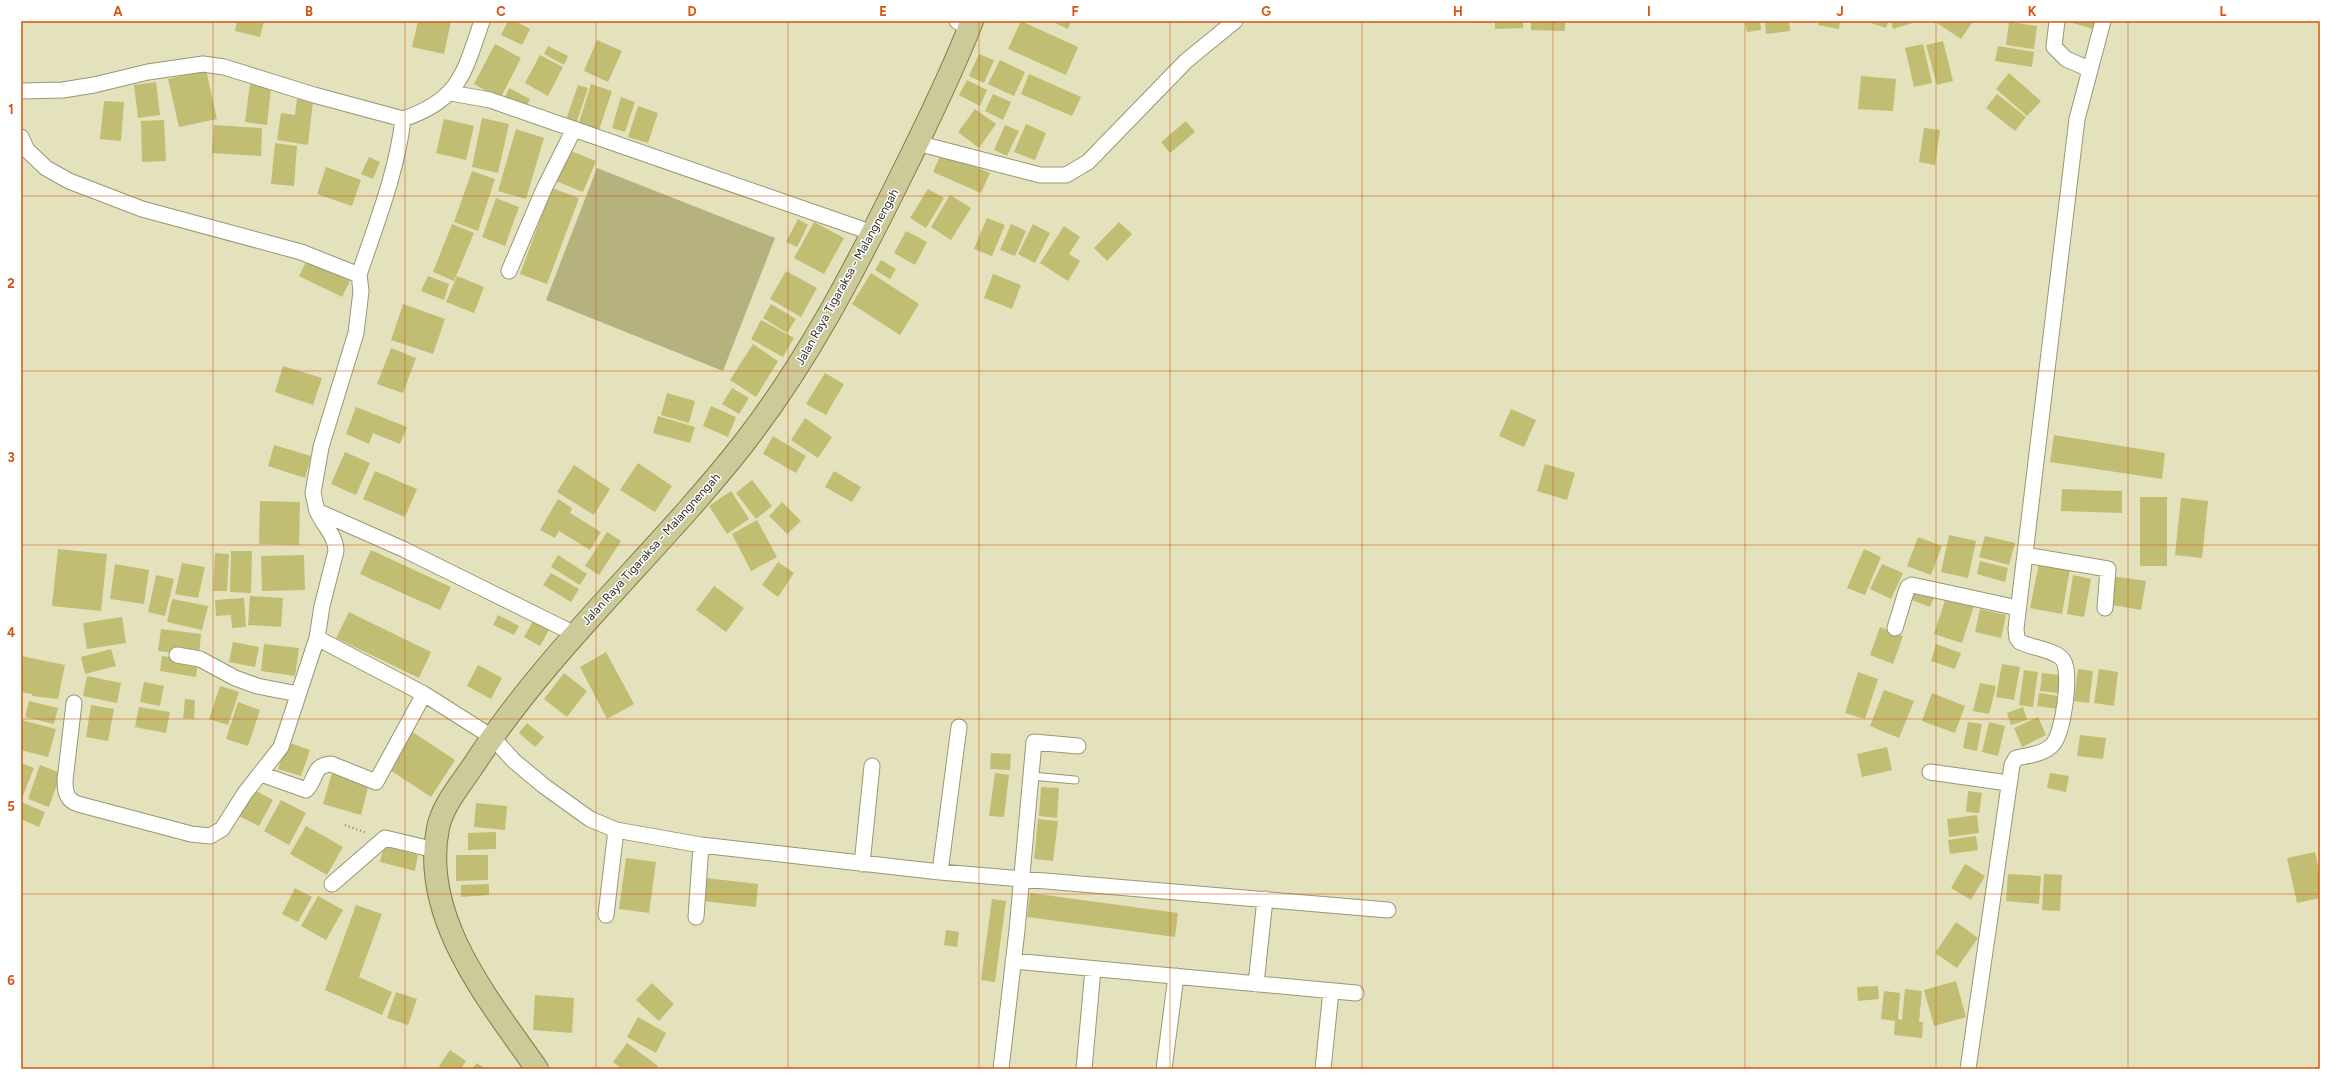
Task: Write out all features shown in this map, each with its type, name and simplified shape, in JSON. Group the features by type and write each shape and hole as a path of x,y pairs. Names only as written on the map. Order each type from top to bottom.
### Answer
{"main road":[{"name":"Jalan Raya Tigaraksa - Malangnengah","path":"537,1069 498,1013 462,955 448,926 439,896 435,872 435,850 439,825 446,808 492,737 575,634 743,444 795,372 873,233 918,143 966,24"}],"street":[{"path":"21,91 71,89 148,72 203,64 224,66 314,95 404,118 426,111 451,93 460,76 482,21"},
{"path":"918,143 1040,175 1066,175 1088,162 1186,61 1235,21"},
{"path":"2057,21 2054,47 2066,59 2090,68"},
{"path":"1968,1069 2008,783 2012,765 2016,758 2044,752 2058,739 2066,695 2066,670 2063,661 2059,656 2020,642 2017,638 2018,608 2072,149 2077,119 2104,21"},
{"path":"451,93 490,100 873,233"},
{"path":"74,703 65,780 66,793 73,803 191,834 210,836 222,829 245,793 281,747 317,638 322,606 336,551 336,542 321,521 313,493 321,448 356,333 361,291 359,275 385,198 401,141 404,118"},
{"path":"509,271 544,189 574,129"},
{"path":"21,137 27,150 46,168 70,181 142,209 301,252 359,275"},
{"path":"317,511 403,549 575,634"},
{"path":"2025,555 2108,569 2105,608"},
{"path":"1895,628 1906,592 1908,587 1912,585 2018,608"},
{"path":"317,638 424,694 492,737 514,761 544,786 590,819 616,830 701,845 862,864 1388,910"},
{"path":"177,655 200,659 234,678 257,686 298,694"},
{"path":"261,774 305,790 310,786 320,766 331,764 376,782 424,694"},
{"path":"940,872 959,727"},
{"path":"1001,1069 1034,742 1078,746"},
{"path":"862,864 872,766"},
{"path":"1930,772 2008,783"},
{"path":"606,915 616,830"},
{"path":"332,884 385,838 435,850"},
{"path":"696,917 701,845"},
{"path":"1256,984 1265,900"},
{"path":"1013,961 1356,993"},
{"path":"1084,1069 1093,969"},
{"path":"1164,1069 1176,976"},
{"path":"1323,1069 1331,991"}],"lane":[{"path":"1030,776 1075,780"}],"shaded area":[{"path":"597,168 775,238 723,371 546,300"}],"building":[{"path":"237,21 264,21 260,37 235,31"},
{"path":"418,21 451,21 444,54 412,47"},
{"path":"508,21 515,21 530,29 522,45 501,35"},
{"path":"1021,21 1078,47 1066,75 1008,49"},
{"path":"1051,21 1071,21 1068,29"},
{"path":"1472,21 1492,21 1492,23 1472,23"},
{"path":"1495,21 1523,21 1523,28 1495,29"},
{"path":"1531,21 1565,21 1565,31 1531,30"},
{"path":"1745,21 1760,21 1761,30 1747,32"},
{"path":"1765,21 1789,21 1790,31 1766,34"},
{"path":"1819,21 1840,21 1839,29 1818,25"},
{"path":"1865,21 1889,21 1886,28"},
{"path":"1891,21 1919,21 1893,29"},
{"path":"1934,21 1973,21 1961,39"},
{"path":"2066,21 2095,21 2093,29"},
{"path":"2009,22 2037,26 2034,49 2006,45"},
{"path":"597,40 622,51 608,82 584,71"},
{"path":"1943,41 1953,81 1937,85 1926,45"},
{"path":"495,44 521,58 500,99 474,84"},
{"path":"1923,44 1932,83 1914,87 1905,48"},
{"path":"548,46 568,56 564,65 544,54"},
{"path":"1998,46 2034,52 2032,67 1995,61"},
{"path":"979,54 994,60 984,83 969,76"},
{"path":"540,55 563,67 548,96 525,83"},
{"path":"1000,60 1025,72 1014,96 988,84"},
{"path":"206,70 217,119 179,127 168,79"},
{"path":"2009,73 2041,101 2027,116 1996,89"},
{"path":"1029,74 1081,97 1072,116 1021,94"},
{"path":"1861,76 1896,79 1893,111 1858,109"},
{"path":"967,80 987,90 980,106 959,95"},
{"path":"156,82 160,115 138,118 134,85"},
{"path":"250,84 271,87 267,125 245,122"},
{"path":"591,84 612,91 597,136 577,129"},
{"path":"578,85 588,88 576,124 566,120"},
{"path":"509,88 530,99 524,111 503,101"},
{"path":"993,94 1011,102 1003,120 985,111"},
{"path":"1997,94 2026,117 2015,131 1986,108"},
{"path":"621,97 635,102 625,132 612,128"},
{"path":"297,99 313,101 308,145 277,140 281,113 295,115"},
{"path":"104,101 124,102 121,141 100,139"},
{"path":"638,106 658,113 648,143 628,137"},
{"path":"975,109 996,124 979,148 958,132"},
{"path":"482,118 509,124 498,173 472,167"},
{"path":"444,119 474,126 466,160 436,153"},
{"path":"164,120 166,161 142,162 141,121"},
{"path":"1186,121 1195,132 1170,153 1161,142"},
{"path":"1026,124 1046,133 1035,160 1014,152"},
{"path":"214,125 262,128 261,156 212,153"},
{"path":"1005,125 1019,131 1007,156 994,150"},
{"path":"1924,128 1940,130 1935,165 1919,162"},
{"path":"516,129 544,138 526,199 498,191"},
{"path":"275,143 297,146 294,186 271,184"},
{"path":"566,149 596,161 583,192 553,180"},
{"path":"942,152 990,173 981,193 933,172"},
{"path":"369,157 380,162 373,179 361,174"},
{"path":"326,167 361,180 352,206 317,194"},
{"path":"472,171 495,179 478,231 454,222"},
{"path":"552,188 579,198 547,284 520,274"},
{"path":"928,189 944,198 926,228 910,218"},
{"path":"950,195 971,208 951,240 931,227"},
{"path":"496,198 519,207 505,246 482,237"},
{"path":"987,218 1005,225 992,256 974,249"},
{"path":"798,219 808,225 797,247 786,242"},
{"path":"814,222 844,238 824,274 794,258"},
{"path":"1119,222 1132,234 1107,261 1094,248"},
{"path":"452,224 474,233 454,281 433,272"},
{"path":"1011,224 1026,231 1015,256 1000,250"},
{"path":"1033,224 1050,233 1035,263 1018,254"},
{"path":"1064,226 1080,237 1069,254 1080,261 1068,281 1040,263"},
{"path":"906,231 927,242 915,265 894,253"},
{"path":"307,260 350,281 342,297 299,276"},
{"path":"881,260 896,269 890,279 875,270"},
{"path":"786,271 817,288 801,317 770,299"},
{"path":"871,273 919,304 900,335 852,304"},
{"path":"993,274 1021,285 1012,309 984,298"},
{"path":"428,276 449,284 444,300 421,291"},
{"path":"457,276 484,287 474,313 446,302"},
{"path":"403,304 445,319 433,354 391,340"},
{"path":"771,304 796,319 787,333 763,318"},
{"path":"761,320 794,338 783,357 751,339"},
{"path":"753,344 778,361 756,397 730,380"},
{"path":"391,348 416,358 403,393 377,384"},
{"path":"283,366 322,378 313,405 275,392"},
{"path":"825,373 844,384 826,415 806,404"},
{"path":"732,388 749,398 739,414 722,404"},
{"path":"667,393 695,401 689,423 661,415"},
{"path":"711,406 736,417 728,437 703,426"},
{"path":"356,407 407,427 400,444 373,433 369,444 346,434"},
{"path":"1511,409 1536,420 1524,447 1499,436"},
{"path":"658,416 695,427 690,443 653,433"},
{"path":"805,418 832,437 818,458 791,440"},
{"path":"2054,435 2165,453 2162,479 2050,462"},
{"path":"773,436 806,456 796,473 763,454"},
{"path":"274,445 311,456 305,478 268,466"},
{"path":"345,452 370,463 356,495 331,484"},
{"path":"638,463 672,486 655,512 620,490"},
{"path":"1545,464 1575,473 1567,500 1537,491"},
{"path":"574,465 610,489 594,515 557,492"},
{"path":"375,471 417,489 405,517 363,499"},
{"path":"834,471 861,487 852,502 825,487"},
{"path":"752,480 772,506 756,519 736,493"},
{"path":"2062,489 2122,491 2122,513 2061,511"},
{"path":"731,491 749,519 727,534 709,506"},
{"path":"2140,497 2167,497 2167,566 2140,566"},
{"path":"2181,498 2208,501 2202,558 2175,555"},
{"path":"558,499 572,508 570,513 601,532 590,550 559,531 555,538 540,530"},
{"path":"260,501 300,502 299,545 259,544"},
{"path":"782,502 801,521 787,534 769,516"},
{"path":"757,520 777,557 751,571 732,534"},
{"path":"607,532 621,541 599,575 585,566"},
{"path":"1949,535 1976,541 1968,578 1941,572"},
{"path":"1985,536 2015,543 2009,565 1979,557"},
{"path":"1918,537 1942,546 1931,575 1907,566"},
{"path":"58,549 107,554 101,611 52,606"},
{"path":"1864,549 1881,557 1865,595 1847,588"},
{"path":"371,550 451,587 440,610 360,574"},
{"path":"231,551 252,551 251,593 230,592"},
{"path":"215,553 229,554 227,591 213,591"},
{"path":"304,555 305,590 262,591 261,556"},
{"path":"558,555 587,574 580,585 551,567"},
{"path":"1980,561 2008,568 2005,582 1977,574"},
{"path":"778,562 794,573 778,597 762,585"},
{"path":"182,563 205,567 198,598 175,594"},
{"path":"2039,563 2070,569 2062,614 2030,608"},
{"path":"115,564 149,570 144,604 110,599"},
{"path":"1882,564 1903,573 1891,599 1870,589"},
{"path":"551,573 579,589 571,602 543,585"},
{"path":"156,575 174,579 165,616 148,612"},
{"path":"2073,575 2091,579 2084,617 2067,614"},
{"path":"2111,576 2146,581 2141,610 2107,604"},
{"path":"714,586 744,608 726,632 696,610"},
{"path":"1917,589 1934,597 1930,607 1912,600"},
{"path":"250,596 283,598 281,627 248,625"},
{"path":"1946,597 1974,606 1962,643 1934,634"},
{"path":"244,598 246,627 232,628 231,615 216,616 215,600"},
{"path":"172,599 208,606 202,630 167,622"},
{"path":"1980,609 2006,615 2001,638 1975,632"},
{"path":"349,612 431,652 419,678 336,638"},
{"path":"498,615 519,626 514,635 493,625"},
{"path":"122,617 126,643 87,649 83,623"},
{"path":"533,621 549,630 540,646 524,637"},
{"path":"1880,627 1903,636 1893,664 1870,655"},
{"path":"161,629 201,634 199,656 158,651"},
{"path":"233,642 259,647 255,667 229,662"},
{"path":"264,644 299,648 295,676 261,671"},
{"path":"1936,644 1961,653 1955,669 1931,661"},
{"path":"111,649 116,666 85,674 81,657"},
{"path":"606,652 634,704 607,719 580,667"},
{"path":"21,656 65,665 58,699 32,696 32,694 21,692"},
{"path":"162,656 198,661 196,677 160,671"},
{"path":"2002,664 2020,667 2014,700 1996,697"},
{"path":"478,665 502,678 491,699 467,686"},
{"path":"2078,669 2093,671 2089,703 2074,701"},
{"path":"2099,669 2118,672 2114,706 2094,703"},
{"path":"2024,670 2038,672 2033,707 2019,705"},
{"path":"1858,672 1878,679 1865,719 1845,713"},
{"path":"564,673 587,691 567,717 544,699"},
{"path":"2042,673 2060,675 2058,693 2040,691"},
{"path":"87,676 121,683 117,703 83,696"},
{"path":"144,682 164,686 160,706 140,702"},
{"path":"1980,683 1996,686 1989,714 1973,711"},
{"path":"220,686 239,692 228,725 209,719"},
{"path":"1884,690 1914,701 1899,738 1870,726"},
{"path":"1932,693 1965,706 1955,733 1922,721"},
{"path":"2039,693 2058,696 2057,709 2037,706"},
{"path":"185,699 195,700 194,719 183,718"},
{"path":"29,701 58,708 54,724 25,717"},
{"path":"238,702 260,710 248,746 226,739"},
{"path":"91,705 114,709 108,741 86,737"},
{"path":"139,707 170,712 166,733 135,727"},
{"path":"2023,707 2027,720 2011,725 2007,713"},
{"path":"2038,717 2046,735 2022,747 2014,728"},
{"path":"21,720 56,729 48,757 21,750"},
{"path":"1968,722 1982,724 1977,751 1963,748"},
{"path":"1989,722 2005,726 1998,756 1982,752"},
{"path":"527,723 544,737 535,747 519,733"},
{"path":"411,731 455,760 431,797 387,768"},
{"path":"2080,735 2106,738 2103,759 2077,756"},
{"path":"287,742 310,750 301,776 278,769"},
{"path":"1887,747 1892,770 1862,777 1857,754"},
{"path":"991,753 1011,754 1010,770 990,769"},
{"path":"21,763 34,768 22,798 21,798"},
{"path":"40,765 61,773 49,807 28,799"},
{"path":"332,773 369,783 361,815 323,804"},
{"path":"995,773 1009,775 1004,817 989,816"},
{"path":"2050,773 2069,776 2066,792 2047,788"},
{"path":"1041,787 1059,788 1057,818 1039,816"},
{"path":"251,788 273,800 259,826 237,815"},
{"path":"1968,791 1982,793 1979,813 1966,812"},
{"path":"281,800 306,813 289,845 264,831"},
{"path":"21,802 45,812 39,827 21,819"},
{"path":"476,803 507,806 505,830 474,827"},
{"path":"1977,815 1979,833 1949,837 1947,819"},
{"path":"1038,819 1058,821 1053,861 1034,859"},
{"path":"306,826 343,847 327,875 290,854"},
{"path":"496,832 496,849 468,850 468,833"},
{"path":"1976,836 1978,850 1950,854 1948,840"},
{"path":"384,846 418,855 415,871 380,862"},
{"path":"2315,852 2320,875 2320,898 2297,903 2287,858"},
{"path":"456,855 488,855 488,880 456,881"},
{"path":"626,858 656,862 649,913 619,909"},
{"path":"1965,864 1985,876 1971,900 1951,888"},
{"path":"2008,874 2041,876 2039,904 2006,901"},
{"path":"2044,874 2062,875 2060,911 2042,910"},
{"path":"706,878 758,884 756,907 703,901"},
{"path":"489,884 489,895 461,897 461,885"},
{"path":"295,888 312,897 298,922 282,914"},
{"path":"1030,893 1178,913 1175,937 1027,917"},
{"path":"318,896 343,910 326,940 301,926"},
{"path":"992,899 1006,901 995,982 981,980"},
{"path":"356,905 382,914 359,977 392,992 382,1015 325,990"},
{"path":"1956,922 1978,938 1957,968 1935,953"},
{"path":"946,930 959,932 957,947 944,945"},
{"path":"1956,981 1966,1017 1934,1026 1924,990"},
{"path":"652,983 674,1004 659,1021 636,1000"},
{"path":"1878,986 1879,999 1858,1001 1857,987"},
{"path":"1905,989 1922,991 1919,1022 1923,1022 1922,1038 1894,1035 1895,1021 1881,1019 1884,991 1900,993 1898,1019 1902,1020"},
{"path":"396,992 417,999 408,1025 387,1018"},
{"path":"535,995 574,998 572,1033 533,1030"},
{"path":"638,1017 666,1033 656,1053 627,1037"},
{"path":"627,1043 658,1066 655,1069 622,1069 613,1062"},
{"path":"450,1050 466,1061 461,1069 443,1069 439,1066"},
{"path":"477,1063 486,1069 472,1069"}]}
